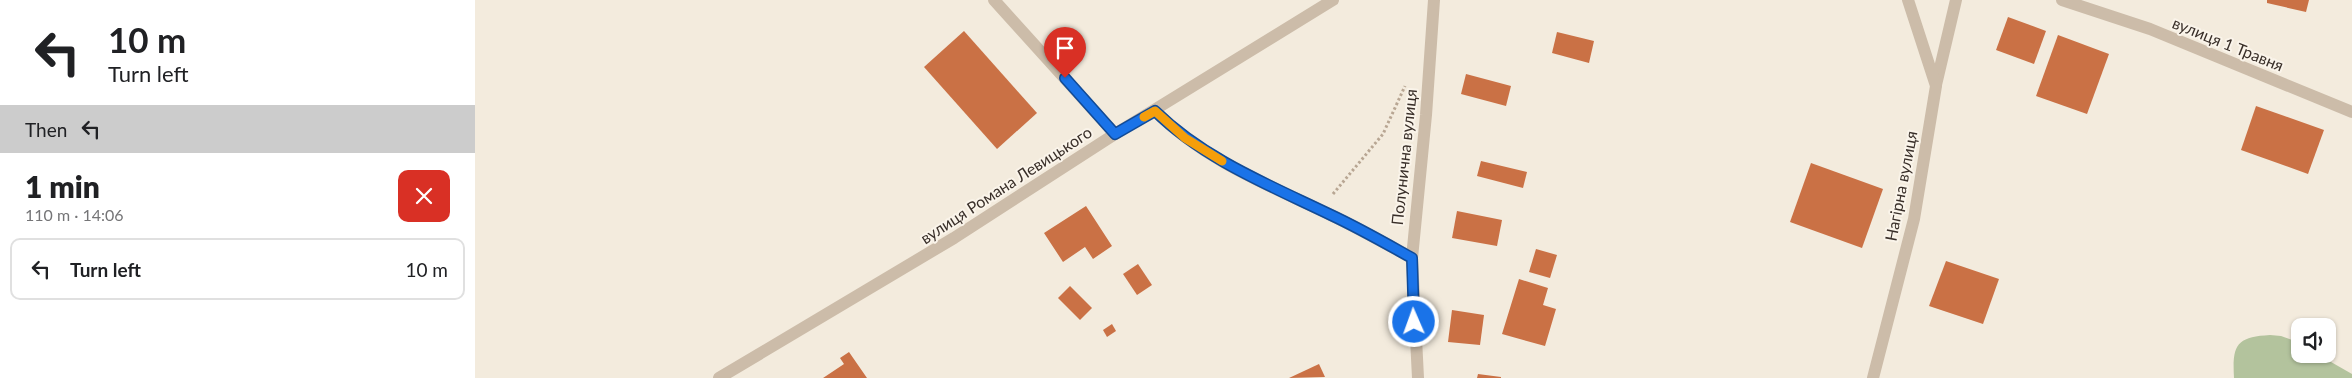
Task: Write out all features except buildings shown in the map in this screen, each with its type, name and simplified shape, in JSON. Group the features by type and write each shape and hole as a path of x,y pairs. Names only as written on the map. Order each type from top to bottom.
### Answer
{"street":[{"path":"994,0 1115,134"},
{"name":"вулиця Романа Левицького","path":"719,378 954,238 1115,134 1333,0"},
{"name":"Полунична вулиця","path":"1418,378 1412,258 1426,115 1434,0"},
{"name":"Нагірна вулиця","path":"1873,378 1914,219 1935,86 1908,0"},
{"path":"1935,86 1956,0"},
{"name":"вулиця 1 Травня","path":"2062,0 2150,29 2352,112"},
{"path":"1155,111 1171,127 1208,153 1412,258"}],"path":[{"path":"1319,210 1383,134 1407,82"}],"green space":[{"path":"2259,336 2281,336 2291,340 2291,363 2333,363 2352,374 2352,378 2234,378 2234,357 2239,344"}],"slow traffic":[{"path":"1144,117 1155,111 1185,138 1222,161"}],"route":[{"path":"1065,78 1115,134 1155,111 1185,138 1230,166 1353,226 1412,258 1414,322"}]}
